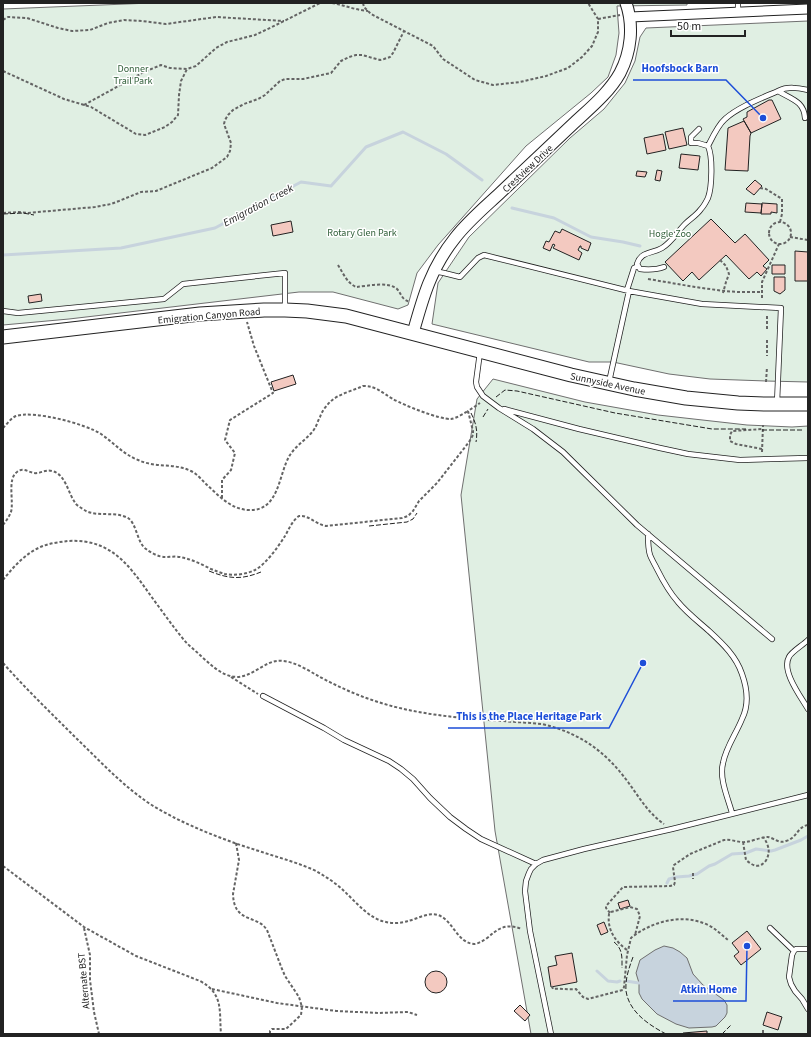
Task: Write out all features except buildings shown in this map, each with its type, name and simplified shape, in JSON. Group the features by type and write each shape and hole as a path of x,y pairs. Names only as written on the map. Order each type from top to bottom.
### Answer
{"main road":[{"name":"Emigration Canyon Road","path":"3,337 200,314 284,310 319,312 346,316 412,334"},
{"name":"Sunnyside Avenue","path":"412,334 608,384 659,394 738,403 808,404"}],"street":[{"name":"Crestview Drive","path":"412,334 425,291 433,271 447,248 467,225 592,106 614,83 626,62 629,49 631,35 625,16 626,3"},
{"path":"625,16 738,8 808,9"}],"lane":[{"path":"708,146 724,120 734,112 782,89 793,87 808,90"},
{"path":"778,91 800,103 806,111 805,118"},
{"path":"699,129 690,137 692,143 708,146"},
{"path":"608,384 634,268 638,266 637,264 639,259 644,255 661,249 676,237 685,224 701,210 708,197 711,179 710,150 708,146"},
{"path":"433,271 460,278 478,258 484,256 628,290 702,304 780,308 777,404"},
{"path":"638,266 640,269 648,270 664,267"},
{"path":"3,311 18,313 164,299 183,284 285,273 284,310"},
{"path":"480,352 476,382 481,394 486,399 533,429 563,452 637,525 772,639"},
{"path":"499,408 579,429 688,454 740,460 808,458"},
{"path":"648,534 651,556 670,592 679,603 727,648 737,662 742,673 747,698 746,709 722,763 723,782 732,813"},
{"path":"808,640 789,656 786,663 790,678 808,710"},
{"path":"263,696 344,740 389,761 413,779 435,803 466,829 481,839 536,864"},
{"path":"551,1034 530,931 525,891 529,873 536,864 543,860 584,849 808,795"},
{"path":"770,928 794,950"},
{"path":"794,950 808,949"},
{"path":"794,950 789,977 795,991 808,1009"}],"path":[{"path":"84,105 144,72 161,65 170,68 187,69 196,66 216,48 227,42 255,35 320,3"},
{"path":"332,3 368,11"},
{"path":"364,3 364,7 371,14 434,46 443,59 458,70 475,80 493,85 520,82 546,76 568,68 582,57 592,46 598,32 598,19 588,3"},
{"path":"598,19 625,16"},
{"path":"3,20 8,17 27,18 58,28 72,30 90,30 108,23 124,20 166,24 216,17 284,21"},
{"path":"3,213 27,213 95,207 119,201 141,192 156,191 212,168 227,157 230,152 232,143 224,124 228,115 233,110 265,95 280,81 303,79 331,73 341,61 349,57 362,55 384,60 393,53 404,31"},
{"path":"3,71 64,99 91,107 136,134 145,135 165,127 172,122 178,114 181,81 187,69"},
{"path":"760,188 766,189 782,199 782,214 780,222"},
{"path":"777,222 780,222 785,223 791,232 789,240 779,244 770,239 769,232 771,226 777,222"},
{"path":"790,237 808,240"},
{"path":"762,298 762,282 779,244"},
{"path":"720,260 726,266 729,274 724,292"},
{"path":"338,265 352,285 356,287 383,284 389,285 395,287 402,294 404,299 410,302"},
{"path":"648,279 724,292 762,292"},
{"path":"222,498 222,480 231,470 235,453 226,440 230,420 273,393 254,346 243,311"},
{"path":"767,314 767,329"},
{"path":"767,340 767,356"},
{"path":"766,382 767,367"},
{"path":"3,428 13,418 22,415 44,416 79,424 101,434 128,455 138,460 148,464 191,471 199,476 231,505 248,510 258,509 268,503 278,489 290,455 315,428 319,417 326,406 331,400 337,397 363,386 376,388 400,404 450,419 468,411 486,399"},
{"path":"3,525 10,513 12,502 12,481 14,474 20,470 27,470 36,473 46,470 52,471 60,476 73,500 78,506 93,513 113,515 128,519 143,547 150,552 166,557 174,556 186,558 224,574 234,575 246,573 255,570 265,562 277,548 292,522 299,516 307,517 318,524 326,526 402,518 408,516 419,501 437,483 473,435 468,411"},
{"path":"763,425 763,429 762,450 736,444 730,440 732,431 763,429"},
{"path":"3,580 24,558 44,546 76,540 92,543 106,548 120,557 132,570 158,607 185,641 218,671 263,696"},
{"path":"229,676 246,676 268,664 282,660 297,665 341,688 371,700 415,712 446,717 542,724 555,727 591,744 601,752 613,763 641,802 662,823 672,829"},
{"path":"3,663 105,766 144,800 175,818 211,834 314,871 332,880 364,910 386,922 406,922 430,915 438,915 446,919 463,939 469,943 476,944 506,926 515,926 530,931"},
{"path":"610,913 606,906 623,887 674,885 674,865 690,854 724,840 743,842 769,838 786,842 794,837 800,828 808,826"},
{"path":"743,842 744,856 747,861 758,866 767,859 769,854 769,848 764,838"},
{"path":"236,843 239,860 233,894 235,906 243,915 262,924 267,930 285,976 299,996 302,1007 301,1015 286,1029 272,1029 270,1034"},
{"path":"3,866 84,927 136,956 200,981 211,989 220,1006 221,1034"},
{"path":"692,873 693,879"},
{"path":"610,913 630,907 637,908 640,916 635,935"},
{"path":"610,913 608,915 614,936 627,950"},
{"path":"552,986 553,989 576,989 583,997 588,999 623,990 627,950 631,938 660,922 686,919 699,922 718,931 728,940"},
{"name":"Alternate BST","path":"84,927 90,955 90,980 98,1034"},
{"path":"211,989 302,1007 378,1014 408,1012 417,1015"}],"green space":[{"path":"151,3 687,3 687,5 617,6 619,33 616,55 608,77 591,93 526,146 438,245 417,273 408,305 398,309 333,292 299,292 69,319 3,325 3,9"},
{"name":"Hogle Zoo","path":"808,21 808,382 710,379 669,374 613,362 589,362 432,324 438,283 469,237 570,138 604,109 625,83 635,61 640,37 646,28"},
{"path":"493,379 585,402 658,415 747,425 792,427 808,426 808,1034 531,1034 495,831 461,495 477,399"}],"shaded area":[{"path":"664,946 673,948 687,958 693,974 703,985 724,1000 727,1005 727,1013 716,1026 689,1028 676,1024 657,1014 642,999 639,993 639,983 636,973 640,960"}],"waterway":[{"name":"Emigration Creek","path":"3,255 121,248 215,228 301,182 331,186 366,147 403,132 446,154 482,180"},
{"name":"Emigration Creek","path":"512,208 554,218 591,237 640,246"},
{"path":"667,883 669,879 697,874 732,854 746,853 756,849 771,851 808,836"},
{"path":"597,971 608,981 620,981"},
{"path":"626,981 639,983"}],"fence":[{"path":"3,214 23,213 34,215"},
{"path":"496,397 505,390 517,391 615,413 712,429 746,429"},
{"path":"483,417 488,409"},
{"path":"471,413 476,427 476,442"},
{"path":"762,430 803,430"},
{"path":"369,526 407,522 413,519 417,513"},
{"path":"209,571 235,578 254,575 261,572"},
{"path":"614,942 619,948 622,957 622,968"},
{"path":"633,957 626,982 628,999 635,1011 641,1017 666,1034"},
{"path":"722,1034 731,1025"}],"place":[{"name":"Hoofsbock Barn","path":"763,118"},
{"name":"This is the Place Heritage Park","path":"643,663"},
{"name":"Atkin Home","path":"747,946"}],"park label":[{"name":"Donner Trail Park","path":"133,74"},
{"name":"Rotary Glen Park","path":"362,232"}]}
